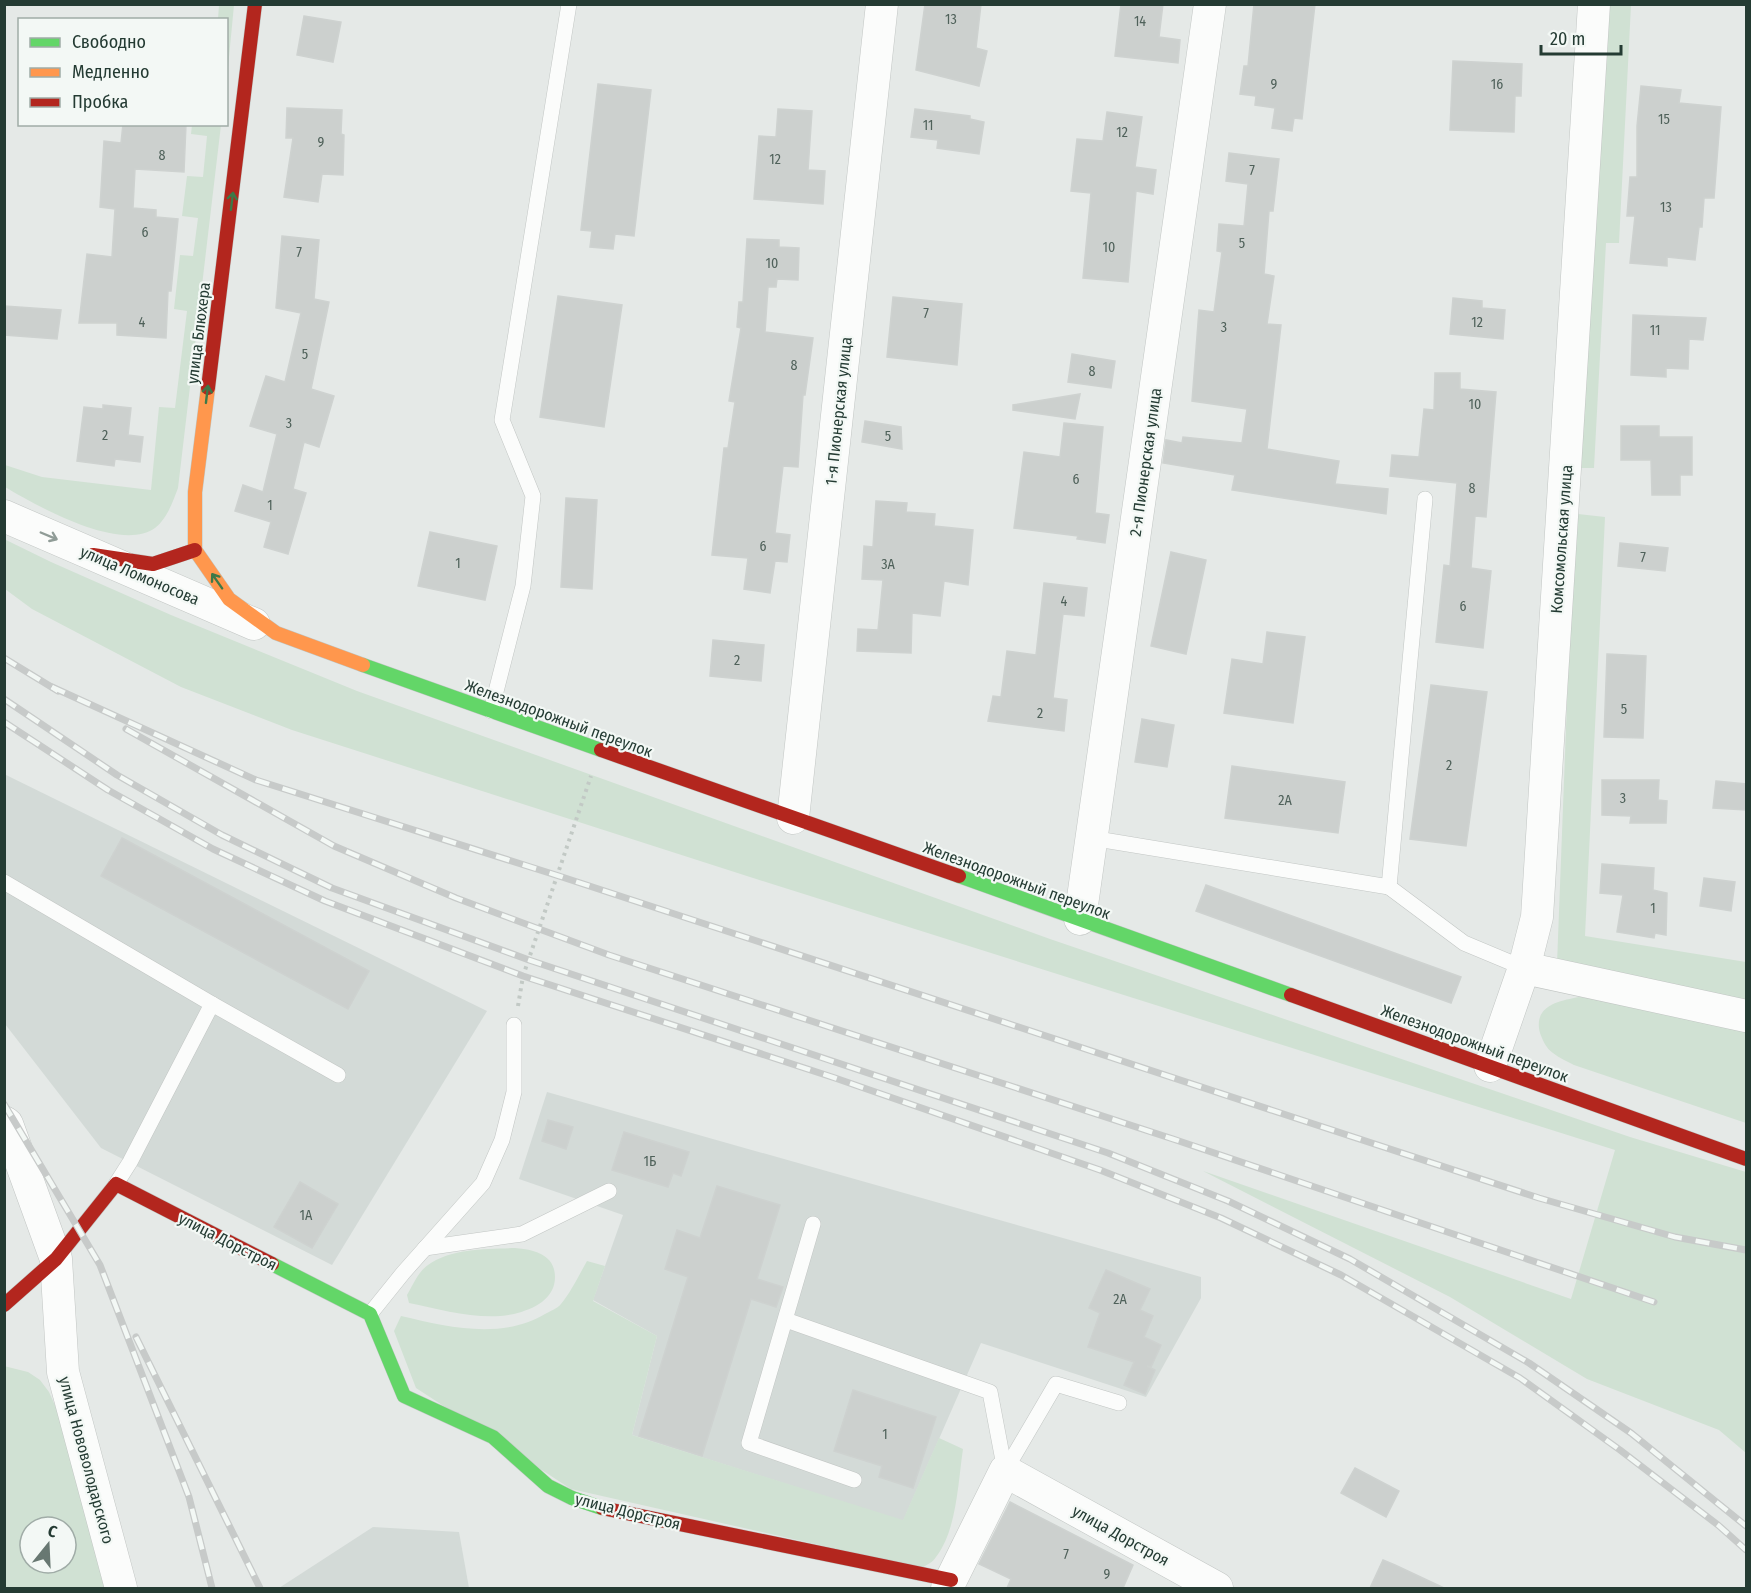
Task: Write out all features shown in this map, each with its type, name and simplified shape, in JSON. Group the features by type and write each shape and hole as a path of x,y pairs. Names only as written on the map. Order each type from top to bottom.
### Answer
{"street":[{"name":"улица Блюхера","path":"195,550 195,492 255,4"},
{"name":"1-я Пионерская улица","path":"793,818 882,4"},
{"name":"2-я Пионерская улица","path":"1080,919 1210,4"},
{"name":"Комсомольская улица","path":"1490,1066 1524,968 1537,917 1594,4"},
{"name":"улица Ломоносова","path":"4,516 276,633"},
{"path":"93,555 153,564 195,550 229,599 276,633"},
{"name":"Железнодорожный переулок","path":"276,633 1746,1159"},
{"path":"1524,968 1746,1016"},
{"name":"улица Нововолодарского","path":"4,1122 56,1259 63,1372 121,1588"},
{"path":"4,1305 56,1259 116,1184"},
{"name":"улица Дорстроя","path":"116,1184 370,1314 404,1396 493,1437 548,1486 572,1498 602,1508 949,1584 1005,1471 1217,1588"}],"lane":[{"path":"491,711 524,586 533,496 502,420 569,4"},
{"path":"1389,887 1425,499"},
{"path":"1091,838 1389,887 1464,943 1524,968"},
{"path":"4,882 338,1075"},
{"path":"116,1184 130,1162 213,1004"},
{"path":"370,1314 483,1183 502,1140 514,1092 514,1025"},
{"path":"425,1248 522,1234 609,1191"},
{"path":"813,1224 749,1443 854,1480"},
{"path":"786,1320 990,1392 1005,1471"},
{"path":"1005,1471 1056,1384 1119,1403"}],"path":[{"path":"514,1025 523,976 559,876 599,750"}],"shaded area":[{"path":"4,774 487,1011 332,1265 101,1148 5,1024"},
{"path":"547,1092 1201,1277 1201,1298 1146,1397 981,1343 903,1521 632,1435 657,1336 593,1300 623,1215 519,1179"},
{"path":"373,1527 459,1532 469,1588 279,1588"}],"green space":[{"path":"219,5 234,5 228,68 228,18 218,18"},
{"path":"1608,5 1631,5 1619,243 1606,243 1594,468 1581,468"},
{"path":"192,126 221,126 178,488 166,515 155,528 140,534 121,535 101,531 57,515 5,487 5,465 42,477 151,490 159,407 175,408 187,311 174,309 180,255 193,256 198,218 182,216 187,176 203,177 207,136 191,134"},
{"path":"1578,514 1605,517 1585,936 1746,962 1746,1002 1557,964 1568,676"},
{"path":"4,539 171,615 357,691 1050,939 1630,1137 1746,1172 1746,1453 1719,1430 1587,1379 1450,1297 1203,1171 1571,1299 1615,1150 292,730 181,687 32,609 5,589"},
{"path":"1579,997 1617,999 1746,1027 1746,1123 1574,1065 1555,1055 1541,1036 1540,1017 1549,1006"},
{"path":"515,1248 542,1254 554,1268 554,1285 547,1297 536,1306 514,1314 488,1316 462,1314 409,1303 407,1295 419,1275 424,1268 437,1259 470,1250"},
{"path":"587,1261 605,1266 593,1301 657,1336 632,1435 903,1520 939,1438 963,1449 952,1520 943,1546 935,1559 921,1568 571,1489 416,1388 394,1331 401,1316 474,1329 511,1327 528,1322 559,1306 572,1289"},
{"path":"4,1366 28,1372 40,1380 49,1392 61,1419 115,1588 5,1588"}],"building":[{"path":"925,4 981,4 976,48 987,51 979,86 916,70"},
{"path":"1121,4 1163,4 1159,37 1180,40 1178,63 1115,56"},
{"path":"1254,4 1315,4 1302,119 1294,118 1292,131 1272,128 1275,108 1255,105 1256,96 1240,94 1244,66 1248,66"},
{"path":"304,16 341,22 333,62 297,55"},
{"path":"1453,61 1522,64 1521,96 1515,96 1514,132 1450,130"},
{"path":"598,84 651,90 634,236 615,234 613,249 590,247 592,231 581,230"},
{"path":"1641,86 1681,90 1679,103 1721,107 1714,198 1704,198 1702,227 1699,227 1695,260 1667,257 1667,266 1630,263 1635,216 1627,216 1630,177 1637,177 1637,126"},
{"path":"287,108 342,110 343,175 322,174 318,202 284,197 293,138 286,138"},
{"path":"778,109 812,111 808,170 825,171 823,204 754,199 759,136 776,137"},
{"path":"915,109 970,116 970,119 984,122 979,154 937,148 938,140 911,137"},
{"path":"1107,112 1142,117 1135,167 1156,170 1153,194 1136,191 1128,282 1083,278 1091,193 1071,191 1077,139 1103,141"},
{"path":"123,126 186,126 184,172 135,169 133,208 156,210 156,217 178,219 171,291 168,291 166,338 117,335 117,323 79,323 87,254 112,257 115,209 100,207 104,141 121,143"},
{"path":"1229,153 1279,159 1273,211 1269,211 1264,274 1274,276 1267,324 1281,325 1267,449 1339,461 1335,484 1388,489 1386,514 1232,490 1235,475 1163,463 1166,440 1182,443 1183,437 1242,443 1247,409 1192,401 1199,310 1214,312 1222,252 1217,251 1219,224 1244,226 1248,184 1226,181"},
{"path":"282,236 319,240 314,299 329,302 311,389 334,396 319,447 304,442 293,489 306,493 288,554 264,547 271,522 235,511 243,485 263,492 277,434 250,426 266,376 285,382 301,313 276,308"},
{"path":"747,239 779,240 779,247 799,248 798,280 777,279 776,287 768,287 765,332 813,338 805,395 803,395 798,467 783,466 775,533 790,535 787,562 775,561 770,593 744,589 748,558 712,555 724,448 728,448 735,402 729,401 741,328 737,327 739,302 743,302"},
{"path":"558,296 622,305 604,427 540,417"},
{"path":"893,297 962,304 957,365 887,357"},
{"path":"1453,298 1482,301 1482,308 1505,310 1503,339 1450,334"},
{"path":"4,306 61,310 57,339 4,335"},
{"path":"1633,315 1706,318 1703,340 1689,339 1688,369 1666,368 1666,377 1631,375"},
{"path":"1072,354 1115,361 1111,388 1068,382"},
{"path":"1435,373 1460,373 1460,389 1496,392 1486,517 1475,516 1471,568 1491,571 1483,648 1436,642 1444,565 1450,566 1457,483 1390,476 1392,455 1419,457 1424,409 1434,410"},
{"path":"1080,394 1075,419 1013,410 1013,405"},
{"path":"103,405 131,408 128,435 143,437 140,462 115,459 114,466 77,461 84,407 103,409"},
{"path":"865,421 901,427 902,449 862,442"},
{"path":"1064,423 1103,427 1095,513 1109,515 1105,543 1077,539 1078,536 1014,528 1024,452 1060,457"},
{"path":"1621,426 1659,426 1659,437 1692,437 1692,475 1680,475 1680,495 1652,495 1651,460 1621,460"},
{"path":"566,498 597,500 592,589 561,587"},
{"path":"876,501 907,503 906,512 935,514 934,526 973,530 968,585 944,581 940,616 912,613 911,653 857,651 858,629 878,630 883,580 862,579 864,546 873,547"},
{"path":"430,532 497,546 485,600 418,586"},
{"path":"1620,543 1668,548 1665,571 1618,566"},
{"path":"1171,552 1206,560 1186,654 1151,646"},
{"path":"1044,583 1087,588 1084,616 1063,614 1053,698 1067,700 1064,731 988,721 993,696 1001,697 1007,651 1036,655"},
{"path":"1267,632 1305,637 1293,723 1224,713 1232,659 1263,664"},
{"path":"713,640 764,645 761,681 710,676"},
{"path":"1607,654 1646,656 1643,738 1604,737"},
{"path":"1431,685 1487,692 1466,846 1410,839"},
{"path":"1142,719 1174,725 1167,767 1135,762"},
{"path":"1232,766 1345,782 1338,833 1225,818"},
{"path":"1602,780 1659,780 1658,800 1667,801 1666,823 1630,823 1631,816 1602,815"},
{"path":"1716,781 1746,784 1746,810 1713,808"},
{"path":"122,838 369,971 348,1009 101,876"},
{"path":"1602,864 1654,868 1653,890 1667,893 1666,935 1655,933 1654,938 1617,932 1623,895 1600,893"},
{"path":"1704,878 1735,882 1731,911 1700,906"},
{"path":"1206,885 1461,977 1451,1003 1196,911"},
{"path":"548,1120 573,1127 566,1149 542,1141"},
{"path":"624,1132 689,1152 681,1176 673,1173 668,1187 612,1170"},
{"path":"300,1182 338,1204 312,1248 274,1227"},
{"path":"717,1186 780,1205 757,1279 783,1287 776,1307 751,1299 702,1456 639,1436 688,1277 665,1269 677,1230 700,1238"},
{"path":"1106,1270 1150,1289 1140,1310 1153,1316 1144,1337 1161,1345 1151,1367 1147,1366 1155,1370 1145,1394 1124,1385 1134,1362 1088,1347 1100,1313 1089,1308"},
{"path":"853,1390 936,1417 913,1488 879,1477 882,1466 834,1451"},
{"path":"1355,1468 1399,1491 1386,1517 1341,1493"},
{"path":"1010,1502 1133,1565 1123,1588 1007,1588 1011,1579 979,1564"},
{"path":"1383,1560 1395,1565 1444,1588 1370,1588"}],"railway":[{"path":"4,658 58,691"},
{"path":"52,687 256,780 559,876 1539,1198 1675,1237 1746,1250"},
{"path":"4,699 117,775 222,835 332,888 529,960 1108,1153 1228,1201 1350,1259 1529,1363 1631,1433 1746,1526"},
{"path":"4,722 108,790 213,849 325,901 523,976 835,1078 1100,1170 1221,1218 1341,1275 1520,1378 1620,1450 1718,1525 1746,1550"},
{"path":"126,729 334,846 456,898 609,955 1173,1139 1654,1302"},
{"path":"4,1104 100,1265 189,1497 212,1588"},
{"path":"136,1337 260,1588"}],"traffic: fast":[{"path":"363,665 601,750"},
{"path":"959,876 1291,995"},
{"path":"272,1264 370,1314 404,1396 493,1437 548,1486 572,1498 602,1508"}],"traffic: slow":[{"path":"208,388 195,492 195,550 229,599 276,633 363,665"}],"traffic: jam":[{"path":"208,388 255,4"},
{"path":"93,555 153,564 195,550"},
{"path":"601,750 959,876"},
{"path":"1291,995 1746,1159"},
{"path":"4,1305 56,1259 116,1184 272,1264"},
{"path":"602,1508 951,1580"}]}
